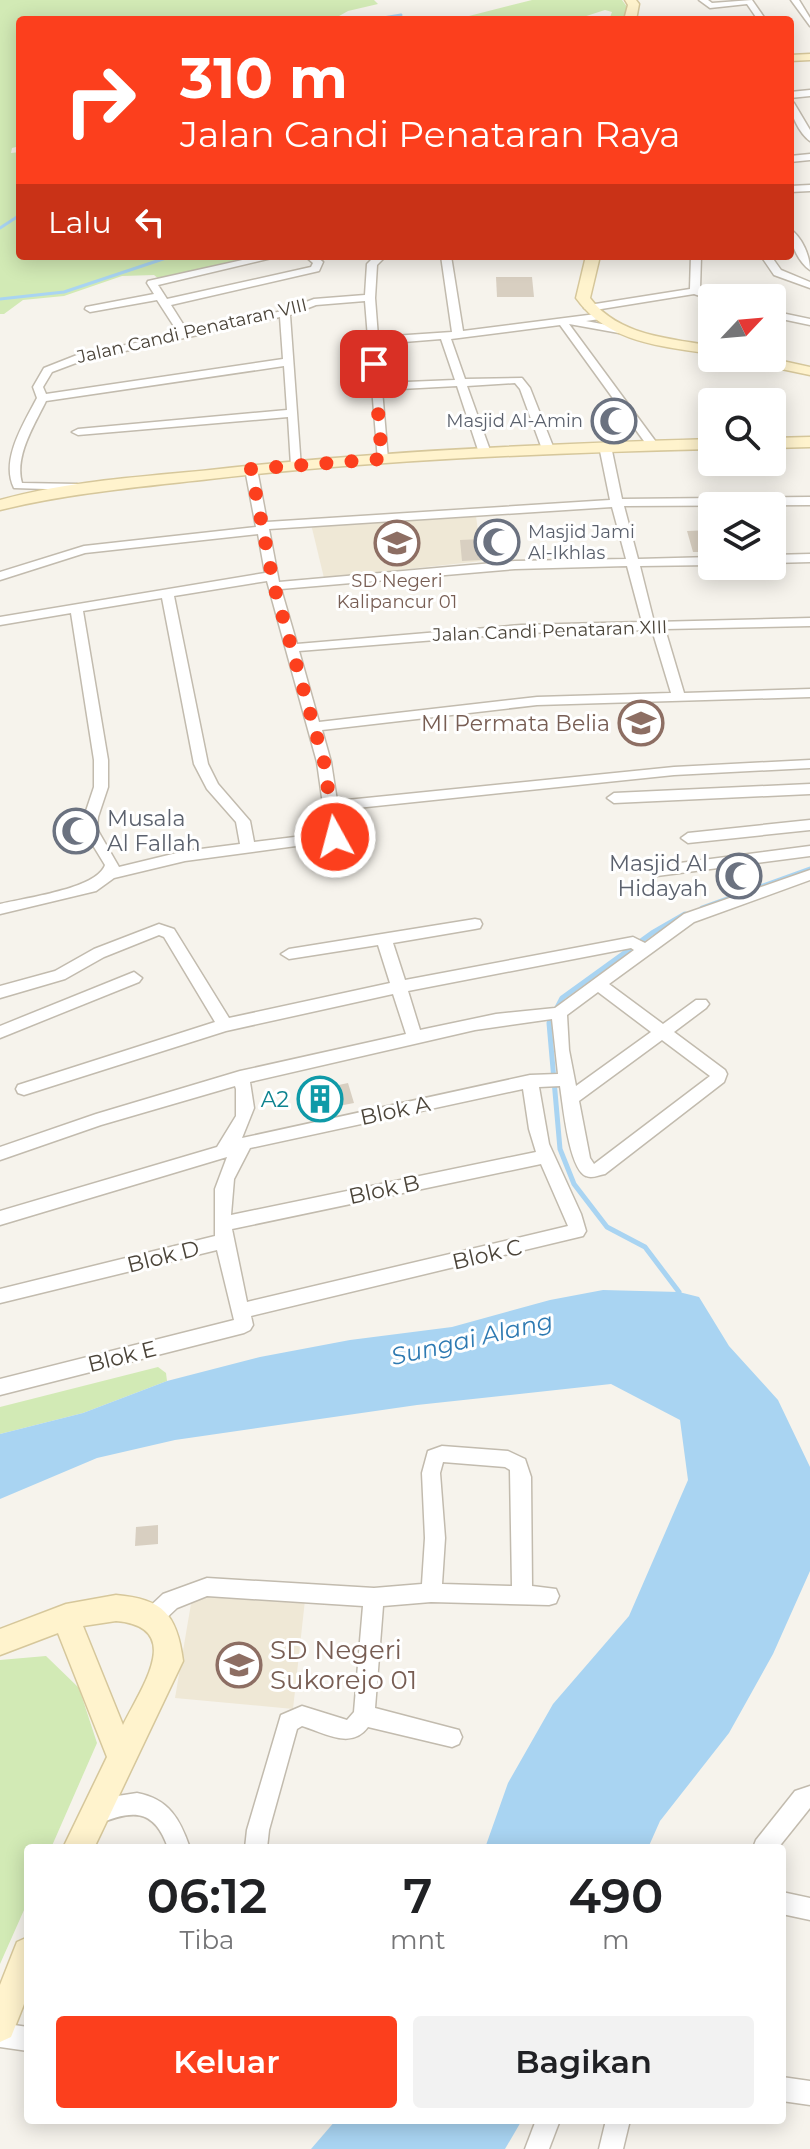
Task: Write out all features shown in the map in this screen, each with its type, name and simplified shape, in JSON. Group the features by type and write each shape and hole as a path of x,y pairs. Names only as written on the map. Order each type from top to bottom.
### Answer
{"main road":[{"path":"592,260 583,298 592,312 619,330 698,347"},
{"path":"786,366 810,371"},
{"path":"786,443 810,442"},
{"path":"0,505 23,498 104,486 251,469 548,449 698,444"},
{"path":"0,1642 66,1617 119,1609 153,1617 162,1628 169,1661 80,1844"},
{"path":"66,1617 121,1756"},
{"path":"0,2026 24,1963"}],"street":[{"path":"703,0 710,6 748,0"},
{"path":"795,0 806,23"},
{"path":"794,110 810,138"},
{"path":"794,239 810,267"},
{"path":"185,336 152,283 257,260"},
{"path":"90,309 162,299 315,269 318,262 315,260"},
{"path":"376,260 372,264 370,298 382,459"},
{"path":"446,260 452,335 461,382 485,453"},
{"path":"695,291 696,260"},
{"path":"767,260 776,272 810,285"},
{"path":"567,322 592,312 698,292"},
{"name":"Jalan Candi Penataran VIII","path":"42,398 38,387 41,379 48,370 63,362 285,313 314,302 370,298"},
{"path":"285,313 297,466"},
{"path":"786,317 810,322"},
{"path":"373,341 567,322 619,330"},
{"path":"567,322 653,446"},
{"path":"104,486 29,487 18,486 13,480 13,470 24,437 42,398 288,362"},
{"path":"376,387 518,380 525,388 548,449"},
{"path":"78,432 291,413"},
{"path":"605,446 632,563 678,696"},
{"path":"0,909 91,887 109,874 185,856 335,837 324,762 273,581 251,469"},
{"path":"0,576 84,550 261,528 617,503 810,501"},
{"path":"786,559 810,558"},
{"path":"0,621 167,594 273,581 515,565 698,561"},
{"path":"167,594 201,764 212,786 243,821 252,848"},
{"path":"76,608 101,772 101,793 89,825 91,835 104,848 112,865 109,874"},
{"name":"Jalan Candi Penataran XIII","path":"291,648 506,629 810,622"},
{"path":"314,727 537,701 810,693"},
{"path":"331,806 674,771 810,764"},
{"path":"614,798 810,789"},
{"path":"688,838 810,825"},
{"path":"657,871 810,851"},
{"path":"0,1154 240,1077 415,1038 552,1013 597,983 639,946 689,918 810,875"},
{"path":"289,954 475,924"},
{"path":"0,992 60,975 99,953 159,929 169,933 225,1025"},
{"path":"384,939 415,1038"},
{"path":"24,1089 225,1025 399,987 639,946"},
{"path":"0,1032 134,978"},
{"path":"552,1013 551,1080 571,1098 585,1167 590,1171 599,1169 718,1078 719,1074 597,983"},
{"path":"571,1098 701,1004"},
{"path":"0,1218 223,1152 237,1133 248,1105 240,1077"},
{"name":"Blok A","path":"245,1143 551,1080"},
{"name":"Blok C","path":"243,1318 577,1231 573,1213 546,1156 535,1121 551,1080"},
{"name":"Blok D","path":"0,1296 224,1232 220,1200 228,1165 245,1143"},
{"name":"Blok B","path":"224,1232 546,1156"},
{"path":"224,1232 243,1318"},
{"name":"Blok E","path":"0,1387 243,1318"},
{"path":"431,1593 435,1538 431,1473 435,1457 442,1454 508,1459 518,1465 521,1477 522,1595"},
{"path":"153,1617 170,1601 207,1587 374,1597 431,1593 549,1596"},
{"path":"256,1844 288,1722 302,1716 347,1730 354,1729 364,1716 374,1597"},
{"path":"364,1716 452,1737"},
{"path":"767,1844 803,1799 810,1797"},
{"path":"93,1816 110,1807 133,1803 152,1806 174,1830 178,1844"},
{"path":"786,1904 810,1909"},
{"path":"0,2035 24,2038"},
{"path":"786,2090 810,2093"},
{"path":"537,2149 546,2124"},
{"path":"611,2149 617,2124"}],"shaded area":[{"name":"SD Negeri Kalipancur 01","path":"476,516 482,561 324,578 311,524"},
{"name":"SD Negeri Sukorejo 01","path":"193,1592 305,1600 293,1709 175,1698"}],"green space":[{"path":"0,0 374,0 378,4 339,16 16,16 16,147 12,148 11,153 16,152 16,260 244,260 159,279 154,275 122,276 64,296 23,300 0,314"},
{"path":"532,0 622,0 630,11 628,16 610,16 612,12 605,10 586,16 469,16"},
{"path":"158,1367 166,1373 167,1381 83,1413 0,1434 0,1407"},
{"path":"46,1656 79,1688 97,1743 53,1844 24,1844 24,1910 0,1964 0,1660"}],"water":[{"name":"Sungai Alang","path":"603,1290 679,1292 699,1297 729,1346 778,1400 810,1467 810,1571 773,1654 729,1733 660,1821 650,1844 486,1844 508,1783 553,1704 629,1616 688,1480 680,1420 611,1384 417,1405 175,1440 97,1458 0,1499 0,1434 83,1413 167,1381 260,1357 350,1340 452,1327 550,1300"},
{"path":"333,2124 520,2124 505,2149 311,2149"}],"building":[{"path":"496,277 532,277 534,297 497,297"},
{"name":"Masjid Al-Amin","path":"597,410 618,410 631,433 600,432"},
{"path":"511,531 515,551 480,552 481,560 462,561 460,540 481,539 480,532"},
{"path":"687,531 698,531 698,552 693,552"},
{"name":"MI Permata Belia","path":"644,709 654,736 638,738 628,711"},
{"name":"Masjid Al Hidayah","path":"749,867 759,883 732,889 721,871"},
{"path":"348,1083 354,1103 313,1111 306,1092"},
{"path":"158,1525 158,1544 135,1546 136,1527"}],"waterway":[{"path":"395,16 401,15"},
{"path":"0,228 16,218"},
{"path":"0,299 64,292 160,260"},
{"path":"702,908 810,869"},
{"path":"679,1292 645,1247 607,1227 574,1184 560,1149 549,1023 562,998 652,933 685,914"}],"place":[{"name":"Masjid Al-Amin","path":"614,421"},
{"name":"Masjid Jami Al-Ikhlas","path":"497,542"},
{"name":"SD Negeri Kalipancur 01","path":"397,543"},
{"name":"MI Permata Belia","path":"641,723"},
{"name":"Musala Al Fallah","path":"76,831"},
{"name":"Masjid Al Hidayah","path":"739,876"},
{"name":"A2","path":"320,1099"},
{"name":"SD Negeri Sukorejo 01","path":"239,1665"}],"route":[{"path":"335,837 324,762 274,586 251,469 382,459 374,364"}]}
